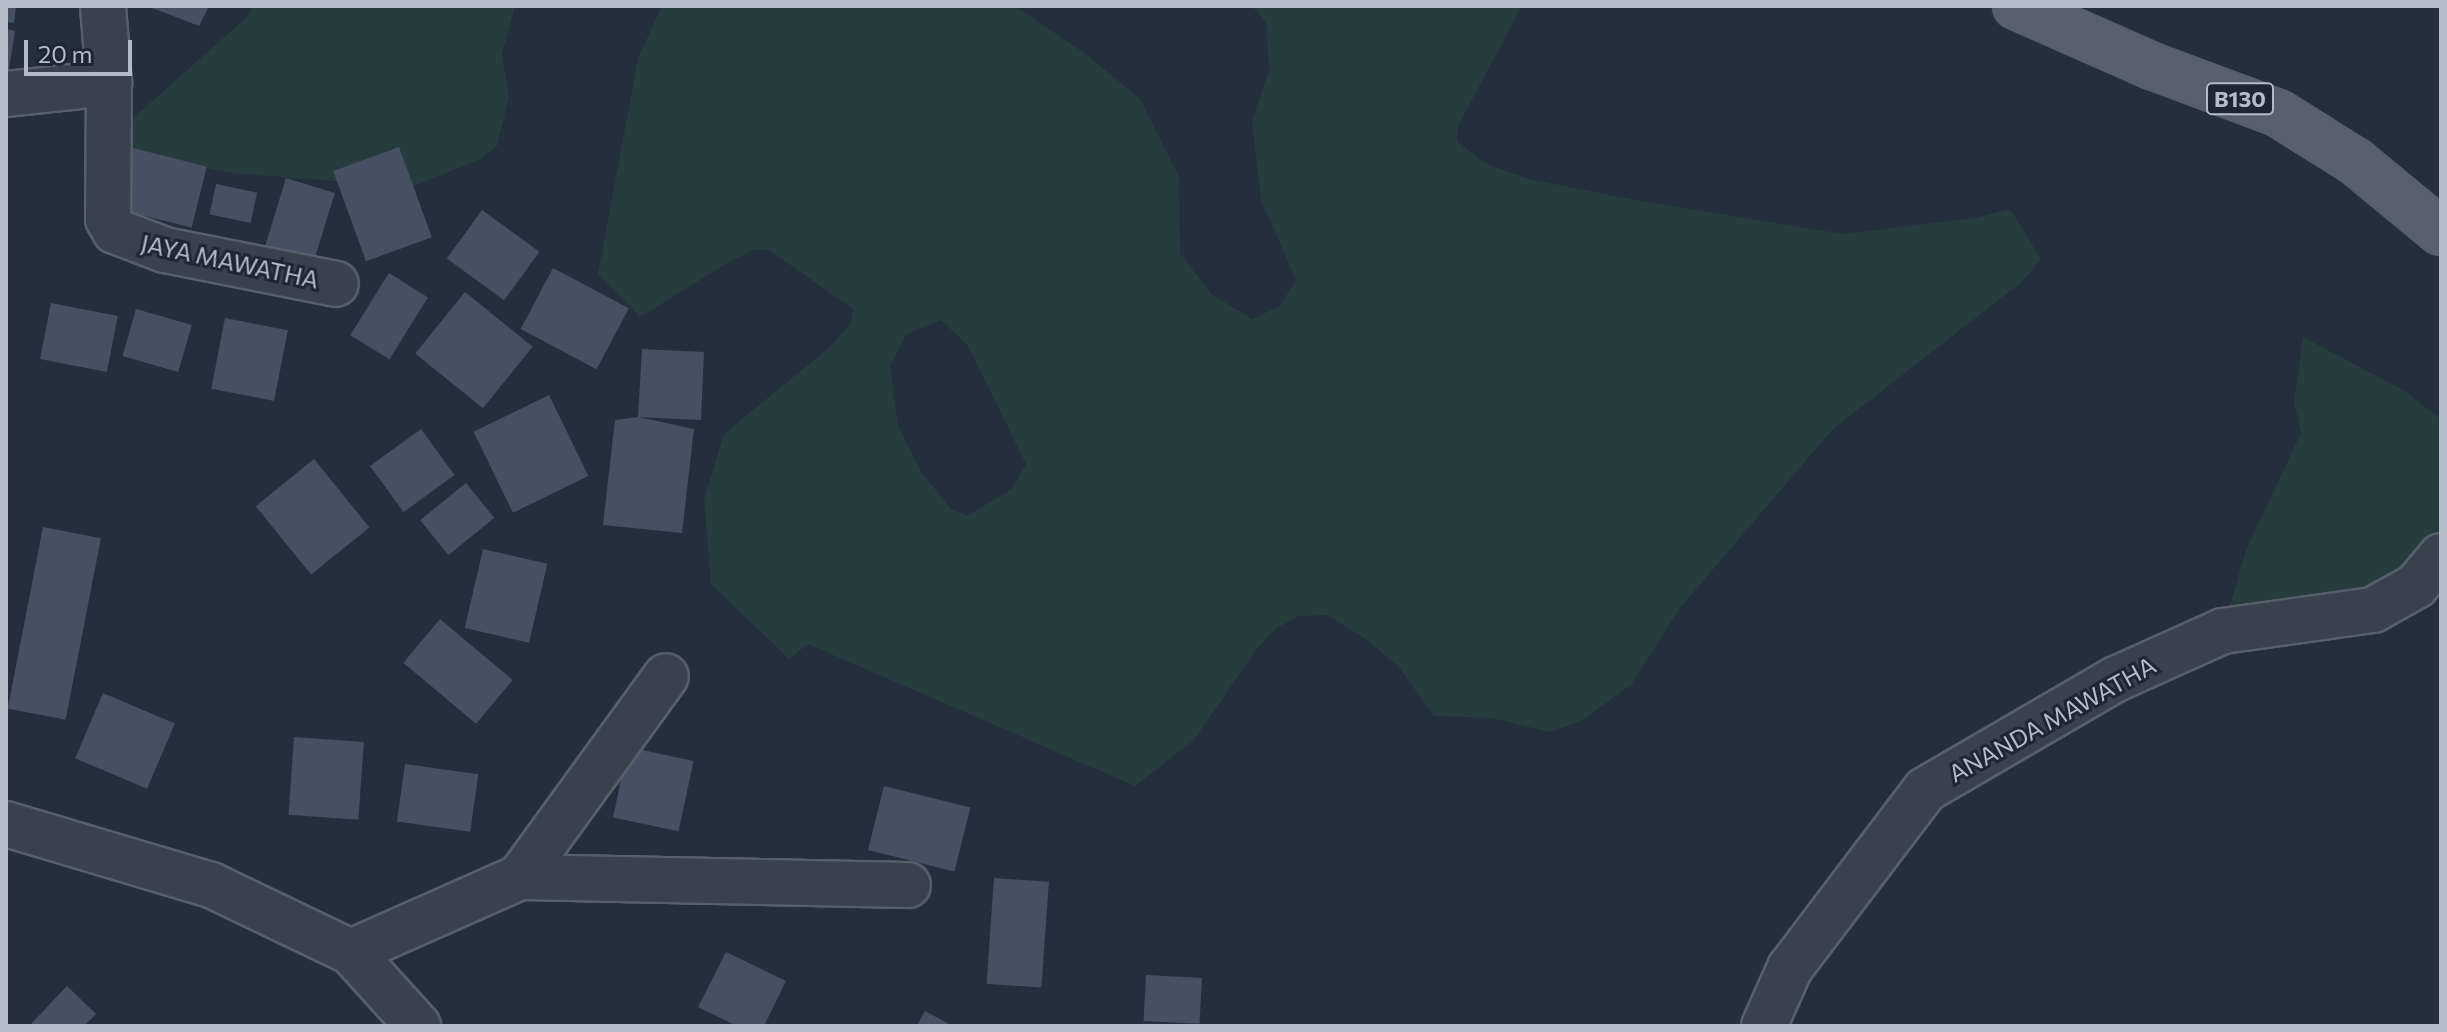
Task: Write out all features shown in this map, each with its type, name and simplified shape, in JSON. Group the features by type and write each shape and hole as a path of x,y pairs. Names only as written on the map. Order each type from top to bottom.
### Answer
{"main road":[{"name":"B130","path":"2016,6 2152,66 2278,113 2356,162 2441,232"}],"street":[{"name":"JAYA MAWATHA","path":"103,6 109,83 108,219 122,237 336,284"},
{"path":"6,94 109,83"},
{"name":"ANANDA MAWATHA","path":"1764,1026 1790,968 1925,790 2130,673 2223,631 2373,610 2416,586 2441,556"},
{"path":"520,877 666,676"},
{"path":"6,824 211,885 351,952 418,1026"},
{"path":"351,952 520,877 908,885"}],"green space":[{"path":"253,6 515,6 502,54 509,97 497,146 478,160 412,187 232,173 128,152 86,160 247,17"},
{"path":"662,6 1015,6 1087,55 1140,99 1179,177 1180,253 1211,294 1252,319 1279,307 1296,280 1261,200 1252,120 1269,70 1266,22 1252,6 1522,6 1458,126 1457,141 1484,163 1529,179 1635,200 1843,234 1975,218 2010,209 2041,259 2023,281 1833,429 1680,608 1631,685 1581,721 1550,732 1492,718 1434,716 1398,666 1366,639 1327,615 1299,616 1275,629 1256,650 1194,740 1135,786 808,644 789,659 711,584 704,500 724,434 831,346 850,324 853,309 769,250 753,250 729,262 640,317 598,274 638,58","holes":["941,320 968,346 1026,464 1012,489 967,516 951,509 921,472 898,426 890,367 906,334"]},
{"path":"2303,337 2403,390 2441,419 2441,556 2416,586 2223,631 2246,550 2301,433 2294,402"}],"building":[{"path":"6,6 16,6 14,23 6,22"},
{"path":"147,6 209,6 199,26"},
{"path":"6,29 15,31 8,76 6,76"},
{"path":"399,147 432,237 366,261 333,171"},
{"path":"133,148 207,166 192,228 118,209"},
{"path":"286,178 335,193 313,265 264,250"},
{"path":"216,184 257,193 251,223 210,214"},
{"path":"482,210 539,252 504,300 447,259"},
{"path":"553,268 629,308 597,369 521,329"},
{"path":"389,273 428,297 389,359 350,335"},
{"path":"465,292 533,347 483,408 415,353"},
{"path":"51,303 118,316 107,372 40,359"},
{"path":"136,309 192,325 178,372 122,356"},
{"path":"225,318 288,330 274,401 211,389"},
{"path":"642,349 704,352 701,420 638,417"},
{"path":"549,395 588,476 513,513 474,432"},
{"path":"638,417 694,429 682,533 603,525 615,420"},
{"path":"421,429 455,475 404,512 370,466"},
{"path":"314,459 369,527 311,575 256,506"},
{"path":"466,483 494,518 448,555 420,520"},
{"path":"43,527 101,538 66,720 8,709"},
{"path":"483,549 547,564 529,643 465,628"},
{"path":"440,619 513,680 476,724 403,663"},
{"path":"103,693 175,723 147,789 75,758"},
{"path":"294,737 364,742 358,820 289,815"},
{"path":"628,747 694,761 679,831 613,817"},
{"path":"405,764 478,774 470,832 397,821"},
{"path":"884,786 970,808 954,872 868,850"},
{"path":"994,878 1049,882 1041,988 987,984"},
{"path":"726,952 786,981 764,1026 737,1026 698,1007"},
{"path":"1146,975 1202,978 1200,1024 1144,1021"},
{"path":"67,986 96,1014 84,1026 29,1026"},
{"path":"925,1011 953,1026 917,1026"}]}
